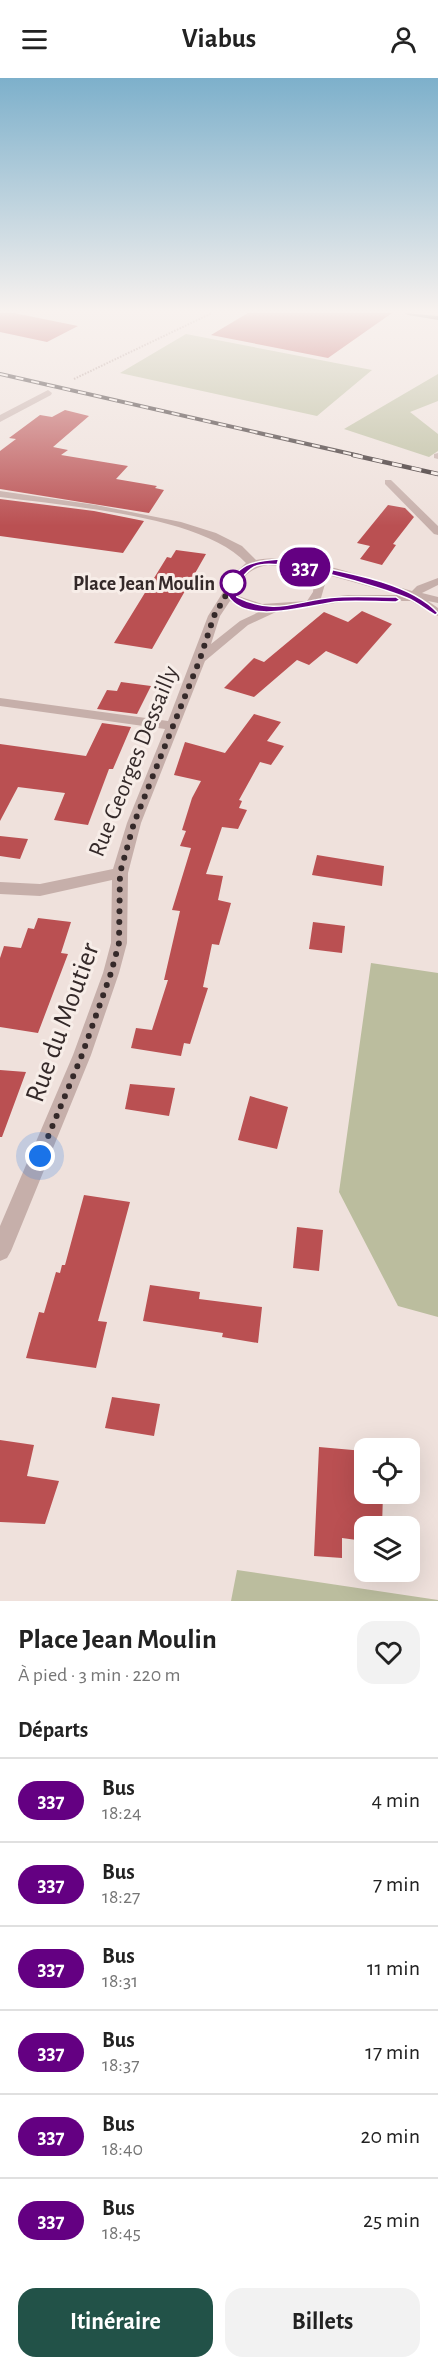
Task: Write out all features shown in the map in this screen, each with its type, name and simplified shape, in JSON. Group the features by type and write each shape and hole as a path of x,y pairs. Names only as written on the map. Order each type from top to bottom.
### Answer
{"street":[{"path":"0,419 48,393"},
{"path":"388,482 438,532"},
{"path":"0,494 94,508 176,524 233,544 249,555 253,564"},
{"path":"438,600 413,597 312,602 273,610 251,607 233,598 230,592 234,582 253,564 279,562 368,581 413,597 438,614"},
{"path":"307,568 319,579 321,586 320,594 312,602"},
{"path":"413,597 421,588 438,581"},
{"name":"Rue Georges Dessailly","path":"0,888 40,890 120,873 134,823 200,659 214,616 230,592"},
{"name":"Rue Georges Dessailly","path":"200,659 244,623 273,610"},
{"path":"0,702 173,726"},
{"name":"Rue du Moutier","path":"0,1251 82,1055 111,973 119,943 120,873"}],"green space":[{"path":"171,384 355,384 317,416"},
{"path":"421,384 438,384 438,401 410,412 438,434 438,451 429,457 344,429"},
{"path":"371,963 438,973 438,1317 398,1306 339,1192"},
{"path":"237,1570 438,1600 438,1601 231,1601"}],"building":[{"path":"65,410 89,416 53,447 68,450 61,455 128,466 116,479 157,486 155,488 164,490 149,513 0,489 0,451 16,439 9,438 40,415 52,417"},
{"path":"0,499 94,511 144,521 123,553 0,536"},
{"path":"388,505 405,508 414,517 393,544 396,545 382,565 360,559 370,546 357,543"},
{"path":"176,550 206,554 152,649 114,643 167,557 171,558"},
{"path":"362,611 392,624 357,664 326,651 309,665 297,660 254,697 224,688 254,658 264,662 324,612 348,622"},
{"path":"121,682 151,686 137,714 97,709 107,690 117,691"},
{"path":"254,714 281,722 267,741 284,746 271,765 260,762 239,800 242,801 239,808 247,810 238,829 222,827 206,874 223,876 218,900 231,903 219,945 212,944 203,987 208,988 190,1044 184,1043 181,1056 131,1048 136,1028 152,1030 168,980 164,980 180,911 172,910 191,848 180,846 186,831 182,830 192,798 201,781 174,775 185,742 225,753"},
{"path":"102,723 131,727 113,769 109,769 88,825 54,820 65,793 18,787 0,821 0,744 86,756"},
{"path":"0,836 28,839 20,859 0,856"},
{"path":"317,855 384,866 382,886 312,875"},
{"path":"38,918 71,922 61,953 68,954 38,1033 0,1027 0,958 4,946 21,948 28,928 34,929"},
{"path":"313,922 345,926 342,953 309,949"},
{"path":"0,1070 26,1072 2,1137 0,1137"},
{"path":"130,1084 175,1088 169,1116 125,1109"},
{"path":"250,1096 288,1107 277,1149 238,1140"},
{"path":"84,1195 130,1202 98,1321 107,1322 96,1368 26,1358 39,1312 44,1313 56,1272 60,1273 62,1265 65,1265"},
{"path":"297,1227 323,1230 319,1271 293,1268"},
{"path":"150,1285 200,1292 199,1299 262,1307 258,1343 222,1337 223,1333 143,1321"},
{"path":"112,1397 160,1404 154,1436 105,1428"},
{"path":"0,1440 34,1445 27,1476 59,1481 45,1524 0,1522"},
{"path":"319,1447 354,1450 354,1504 383,1504 382,1516 354,1516 354,1540 342,1538 342,1558 314,1556"}],"railway":[{"path":"44,384 360,456"},
{"path":"353,455 438,474"}],"bus line":[{"name":"337","path":"396,600 337,599 273,610 251,607 233,598 230,592 234,582 253,564 279,562 368,581 413,597 438,613"}],"place":[{"name":"Place Jean Moulin","path":"233,583"}],"route":[{"path":"40,1156 82,1055 111,973 119,943 120,873 134,823 200,659 214,616 230,592 233,583"}]}
